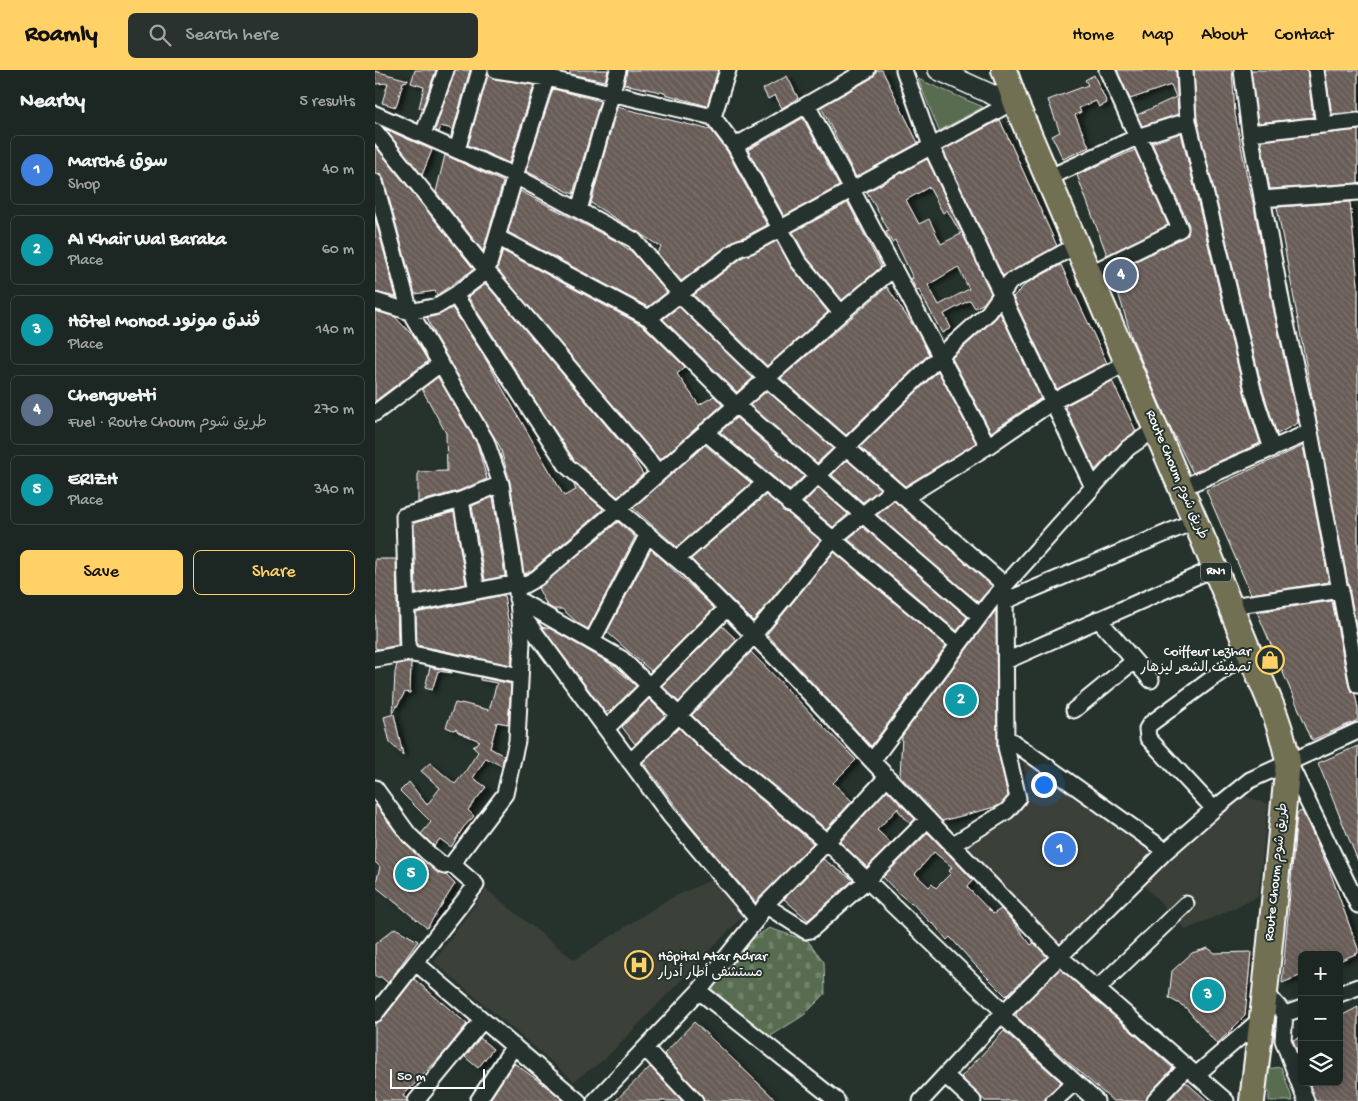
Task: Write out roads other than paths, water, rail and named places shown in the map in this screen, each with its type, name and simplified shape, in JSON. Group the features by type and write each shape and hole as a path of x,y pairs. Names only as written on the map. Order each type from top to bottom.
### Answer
{"highway":[{"name":"Route Choum طريق شوم","path":"1004,70 1014,105 1048,178 1127,363 1157,428 1284,738 1288,762 1252,1101"}],"street":[{"path":"423,135 446,70"},
{"path":"457,150 480,70"},
{"path":"495,70 548,74 612,93 713,117 735,146 798,261 841,312"},
{"path":"579,210 618,70"},
{"path":"713,117 728,70"},
{"path":"735,146 867,70"},
{"path":"904,70 931,146 1093,487"},
{"path":"938,70 1014,105"},
{"path":"1089,274 1180,229 1107,70"},
{"path":"1185,70 1189,120 1254,394 1273,449"},
{"path":"1242,70 1249,133 1283,310 1311,432 1358,685"},
{"path":"1316,70 1324,125"},
{"path":"375,301 410,312 437,306 487,271 548,74"},
{"path":"807,105 988,446"},
{"path":"649,318 739,248 750,245 781,229 931,146 1014,105"},
{"path":"375,114 515,176 634,240 680,293 766,378 1005,585 1006,737 1018,798 1007,811 952,845"},
{"path":"1048,178 1138,137 1189,120"},
{"path":"1249,133 1358,121"},
{"path":"375,131 487,271 659,474"},
{"path":"375,182 378,206 410,312 486,441 501,484 517,595 521,642 517,742 505,794 452,864 444,866 409,835 375,788"},
{"path":"1262,199 1358,192"},
{"path":"497,237 649,318 736,405 980,616"},
{"path":"789,504 940,356 989,312 1010,282 1077,245"},
{"path":"517,595 659,474 841,312 894,268"},
{"path":"455,295 567,466 677,559 782,664 871,761 1060,957 1226,1101"},
{"path":"630,762 679,715 753,636 832,540 863,514 988,446 1052,402 1127,363"},
{"path":"375,413 440,364"},
{"path":"871,761 958,644 1005,585 1128,448 1157,428"},
{"path":"705,432 958,644"},
{"path":"1181,488 1311,432"},
{"path":"677,559 765,483"},
{"path":"408,653 403,516 461,500 501,484"},
{"path":"461,500 477,591"},
{"path":"1005,601 1195,521"},
{"path":"592,641 648,534"},
{"path":"1006,660 1215,568"},
{"path":"1231,606 1341,590"},
{"path":"407,604 477,591 517,595 623,659 703,739 827,842 1096,1101"},
{"path":"517,595 630,762 671,817 757,919"},
{"path":"606,729 726,609"},
{"path":"1098,619 1151,680"},
{"path":"1214,809 1148,738 1147,729 1150,724 1248,652"},
{"path":"375,659 408,653 520,676"},
{"path":"1074,710 1134,661"},
{"path":"921,1101 1003,1013 1166,851 1214,809 1250,780 1358,731"},
{"path":"1006,737 1166,851"},
{"path":"1288,762 1358,905"},
{"path":"595,1101 699,991 757,919 765,905 887,777"},
{"path":"765,905 805,931 811,930 867,880 928,819"},
{"path":"375,1014 476,885 452,864"},
{"path":"1097,988 1186,904"},
{"path":"416,963 579,1101"},
{"path":"1343,993 1358,987"},
{"path":"699,991 837,1101"},
{"path":"1265,992 1285,1014 1283,1040 1306,1101"},
{"path":"1285,1014 1298,1009"},
{"path":"1155,1101 1191,1071 1262,1018"},
{"path":"416,1101 483,1020"},
{"path":"478,1101 514,1046"},
{"path":"645,1048 695,1101"},
{"path":"945,1075 973,1101"},
{"path":"1054,1101 1075,1082"}],"place":[{"name":"Chenguetti","path":"1121,275"},
{"name":"Coiffeur Lezhar تصفيف الشعر ليزهار","path":"1270,660"},
{"name":"Al Khair Wal Baraka","path":"961,700"},
{"name":"Marché سوق","path":"1060,849"},
{"name":"ERIZH","path":"411,874"},
{"name":"Hôpital Atar Adrar مستشفى أطار أدرار","path":"639,965"},
{"name":"Hôtel Monod فندق مونود","path":"1208,995"}]}
